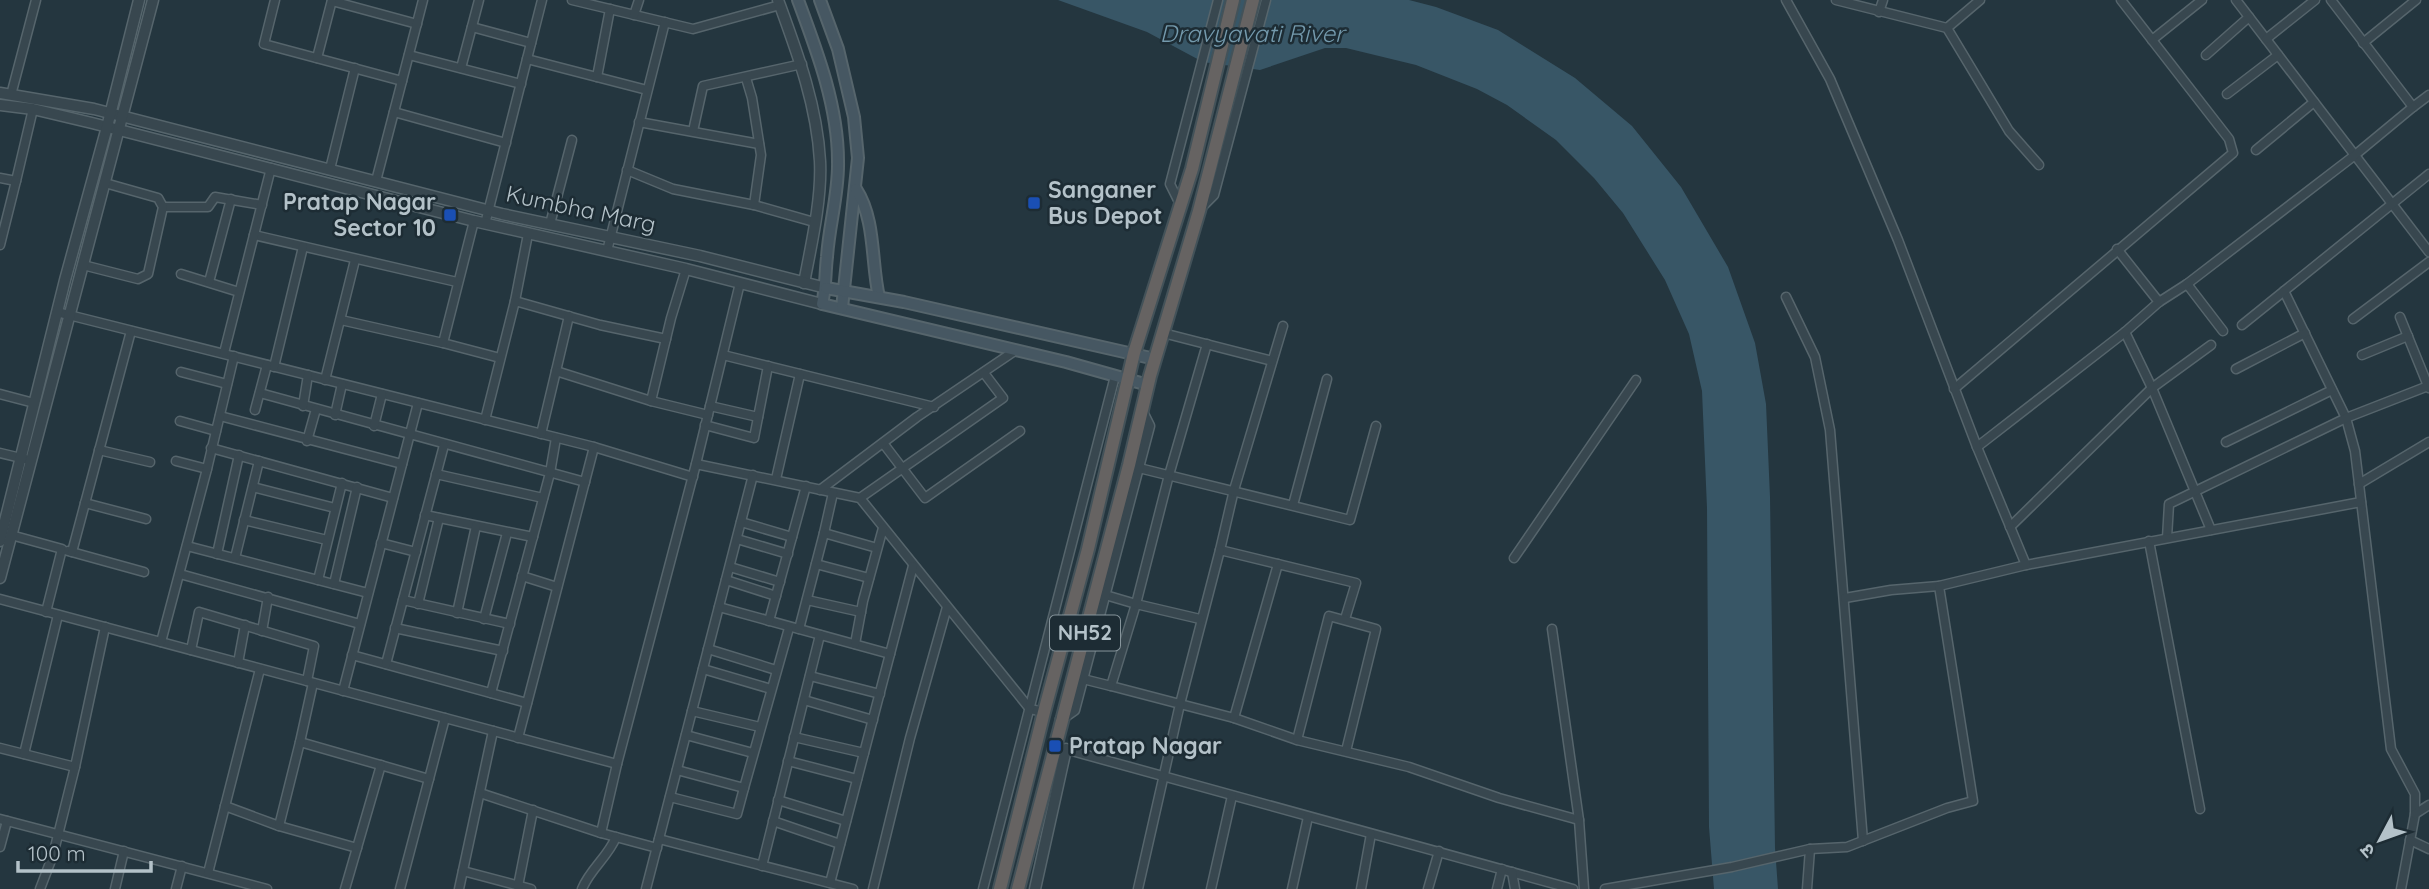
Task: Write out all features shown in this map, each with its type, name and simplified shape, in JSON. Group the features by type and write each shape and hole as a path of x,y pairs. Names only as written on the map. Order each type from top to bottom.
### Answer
{"highway":[{"name":"NH52","path":"1000,889 1088,549 1122,378 1134,353 1181,206 1233,0"},
{"name":"NH52","path":"1018,889 1060,748 1061,719 1078,677 1134,467 1148,385 1199,211 1253,0"}],"main road":[{"path":"798,0 819,56 835,122 838,160 826,288 822,304"},
{"path":"820,0 838,49 855,117 858,158 847,256 846,291 842,308"},
{"path":"856,189 862,199 871,237 879,297"},
{"name":"Kumbha Marg","path":"826,288 879,297 1155,359"},
{"name":"Kumbha Marg","path":"822,304 1016,350 1148,385"}],"street":[{"path":"6,94 36,0"},
{"path":"0,578 26,460 34,403 139,0"},
{"path":"0,541 70,315 153,0"},
{"path":"275,0 264,44 402,81"},
{"path":"376,181 423,0"},
{"path":"461,68 479,0"},
{"path":"485,224 542,0"},
{"path":"572,0 699,28 779,3 802,64 817,128 820,163 804,283"},
{"path":"634,15 639,0"},
{"path":"1181,206 1170,184 1218,0"},
{"path":"1199,211 1214,195 1266,0"},
{"path":"1786,0 1830,79 1898,240 1954,389 2026,565"},
{"path":"1836,0 1947,28 2009,131 2039,165"},
{"path":"1879,12 1883,0"},
{"path":"1947,28 1980,0"},
{"path":"1954,389 2233,153 2229,139 2121,0"},
{"path":"2151,40 2202,0"},
{"path":"2236,0 2429,252"},
{"path":"2266,39 2315,0"},
{"path":"2331,0 2413,107"},
{"path":"2363,43 2416,0"},
{"path":"317,58 332,1 363,4 417,24"},
{"path":"597,77 610,9"},
{"path":"2206,55 2249,17"},
{"path":"607,251 665,22"},
{"path":"472,27 531,43"},
{"path":"409,55 521,84"},
{"path":"2227,94 2278,55"},
{"path":"527,59 647,90"},
{"path":"693,131 703,86 802,64"},
{"path":"330,169 355,68"},
{"path":"746,78 761,155 754,205"},
{"name":"Kumbha Marg","path":"6,94 111,113 488,210 826,288"},
{"path":"1977,447 2125,332 2159,302 2355,155 2429,95"},
{"path":"2256,150 2314,102"},
{"name":"Kumbha Marg","path":"0,105 33,109 485,224 686,269 822,304"},
{"path":"0,245 33,109"},
{"path":"394,113 506,143"},
{"path":"639,121 759,144"},
{"path":"551,224 572,139"},
{"path":"224,353 271,169"},
{"path":"627,170 673,189 754,205 814,222"},
{"path":"2242,325 2429,174"},
{"path":"0,178 16,181"},
{"path":"83,265 138,279 148,274 163,207 158,198 105,183"},
{"path":"163,207 208,207 215,197 262,205"},
{"path":"209,282 231,200"},
{"path":"443,343 474,221"},
{"path":"485,420 515,301 528,234"},
{"path":"254,235 457,282"},
{"path":"255,410 271,366 303,247"},
{"path":"2117,249 2159,302"},
{"path":"325,380 355,260"},
{"path":"2353,319 2429,262"},
{"path":"651,401 686,269"},
{"path":"180,274 239,292"},
{"path":"601,833 740,283"},
{"path":"2186,284 2223,331"},
{"path":"2284,291 2346,418 2355,451 2390,749 2415,794 2415,814 2401,889"},
{"path":"1786,297 1815,357 1830,429 1863,841"},
{"path":"515,301 666,339"},
{"path":"57,312 594,447 692,477"},
{"path":"541,434 569,316"},
{"path":"2167,538 2169,504 2346,418 2429,387 2400,317"},
{"path":"341,320 499,358"},
{"path":"1138,889 1200,619 1234,490 1283,326"},
{"path":"72,552 131,331"},
{"path":"1163,332 1272,361"},
{"path":"2125,332 2152,388 2211,530"},
{"path":"2236,369 2305,333"},
{"path":"2362,355 2408,335"},
{"path":"1111,686 1207,344"},
{"path":"2010,527 2152,388 2211,345"},
{"path":"820,490 1016,350"},
{"path":"723,355 934,407"},
{"path":"161,642 234,356"},
{"path":"705,425 754,438 768,366"},
{"path":"556,371 651,401 758,417"},
{"path":"181,372 227,384"},
{"path":"860,498 1003,398 984,373"},
{"path":"776,480 800,374"},
{"path":"303,406 308,375"},
{"path":"983,889 1122,378"},
{"path":"1293,505 1327,379"},
{"path":"1514,558 1636,380"},
{"path":"335,415 342,384"},
{"path":"2227,442 2332,390"},
{"path":"260,393 585,482"},
{"path":"0,394 34,403"},
{"path":"374,426 382,394"},
{"path":"343,691 418,403"},
{"path":"307,441 316,409"},
{"path":"220,416 402,464"},
{"path":"180,421 216,431"},
{"path":"1134,467 1350,520 1376,426"},
{"path":"883,443 925,498 1020,431"},
{"path":"492,694 550,473 556,438"},
{"path":"2358,484 2429,442"},
{"path":"386,664 444,445"},
{"path":"518,738 594,447"},
{"path":"211,448 393,498"},
{"path":"99,450 150,462"},
{"path":"0,453 26,460"},
{"path":"217,554 239,455"},
{"path":"176,461 207,469"},
{"path":"235,558 259,461"},
{"path":"696,464 860,498 1030,709 1044,712"},
{"path":"436,474 543,498"},
{"path":"646,889 753,475"},
{"path":"318,580 342,484"},
{"path":"769,621 806,486"},
{"path":"253,487 335,509"},
{"path":"334,584 357,487"},
{"path":"800,629 833,493"},
{"path":"1845,598 1891,590 1939,586 2026,565 2361,502"},
{"path":"85,503 146,519"},
{"path":"425,515 533,537"},
{"path":"418,604 439,518"},
{"path":"244,520 327,540"},
{"path":"741,522 792,537"},
{"path":"457,613 476,526"},
{"path":"855,644 883,528"},
{"path":"484,619 507,533"},
{"path":"824,533 877,548"},
{"path":"11,535 144,572"},
{"path":"737,539 788,554"},
{"path":"2149,541 2200,809"},
{"path":"382,543 416,552"},
{"path":"187,546 368,593"},
{"path":"46,612 62,549"},
{"path":"1220,550 1356,583 1345,619"},
{"path":"1234,718 1278,564"},
{"path":"816,565 869,578"},
{"path":"830,883 913,566"},
{"path":"730,567 780,582"},
{"path":"180,575 360,624"},
{"path":"522,576 557,587"},
{"path":"726,580 776,596"},
{"path":"1605,889 1703,873 1810,849 1847,847 1947,808 1973,801 1939,586"},
{"path":"1100,594 1200,619"},
{"path":"262,631 268,597"},
{"path":"0,599 617,764"},
{"path":"403,600 510,624"},
{"path":"807,600 861,612"},
{"path":"719,607 890,654"},
{"path":"873,889 910,738 947,607"},
{"path":"191,650 199,611 314,646 300,742 279,826"},
{"path":"24,754 58,615"},
{"path":"1297,740 1329,616 1345,619 1376,629 1346,751"},
{"path":"238,663 245,625"},
{"path":"40,889 53,855 105,627"},
{"path":"395,628 503,651"},
{"path":"670,797 737,814 789,628"},
{"path":"1552,629 1579,820 1584,889"},
{"path":"762,866 820,635"},
{"path":"708,649 776,670"},
{"path":"352,655 527,703"},
{"path":"208,873 260,668"},
{"path":"703,670 771,689"},
{"path":"810,676 880,694"},
{"path":"1078,677 1234,718 1297,740 1409,767 1499,798 1579,820"},
{"path":"804,700 873,720"},
{"path":"692,711 760,727"},
{"path":"400,889 445,718"},
{"path":"459,889 493,731"},
{"path":"686,736 753,753"},
{"path":"794,737 864,753"},
{"path":"300,742 429,779"},
{"path":"0,748 75,766"},
{"path":"1035,889 1060,748 1573,889"},
{"path":"788,761 857,779"},
{"path":"345,889 381,765"},
{"path":"677,770 744,788"},
{"path":"480,793 616,837 762,866 853,889"},
{"path":"1210,889 1232,796"},
{"path":"778,800 846,821"},
{"path":"2415,814 2429,805"},
{"path":"225,806 279,826 357,848"},
{"path":"518,886 533,810"},
{"path":"1292,889 1308,817"},
{"path":"0,847 3,820 208,873 249,887 267,889"},
{"path":"773,821 840,844"},
{"path":"1361,889 1371,834"},
{"path":"582,889 588,875 611,849 616,837"},
{"path":"2410,840 2429,849"},
{"path":"1807,889 1810,849"},
{"path":"116,889 124,851"},
{"path":"1428,889 1439,852"},
{"path":"176,889 182,866"},
{"path":"1497,889 1502,869"},
{"path":"463,871 531,889"},
{"path":"1512,872 1515,889"}],"water":[{"name":"Dravyavati River","path":"1058,0 1409,0 1498,30 1575,78 1632,126 1681,187 1728,267 1755,343 1766,404 1770,497 1775,848 1778,889 1714,889 1709,827 1707,508 1702,391 1689,334 1665,280 1623,213 1594,178 1556,140 1507,105 1477,89 1416,65 1346,48 1325,48 1260,70 1203,62 1147,32"}],"place":[{"name":"Sanganer Bus Depot","path":"1034,203"},
{"name":"Pratap Nagar Sector 10","path":"450,215"},
{"name":"Pratap Nagar","path":"1055,746"}]}
